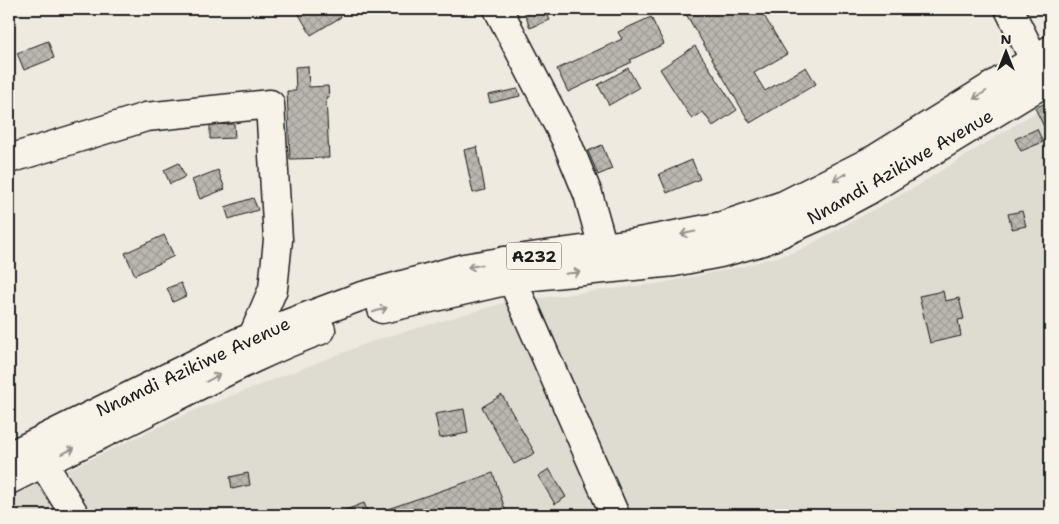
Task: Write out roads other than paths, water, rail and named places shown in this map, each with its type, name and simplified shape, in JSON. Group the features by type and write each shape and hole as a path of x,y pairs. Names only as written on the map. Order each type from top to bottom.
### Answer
{"main road":[{"path":"498,9 565,138 588,194 603,247"},
{"path":"1009,9 1045,64"},
{"name":"Nnamdi Azikiwe Avenue","path":"9,480 222,373 301,337 394,305 508,270 603,247 722,226 784,205 877,158 1045,64"},
{"name":"Nnamdi Azikiwe Avenue","path":"9,456 253,336 367,294 464,268 508,270 674,262 720,253 763,241 867,191 1045,64"},
{"path":"9,160 146,117 270,104 278,240 273,289 253,336"},
{"path":"508,270 615,515"},
{"path":"43,463 70,513"}]}
